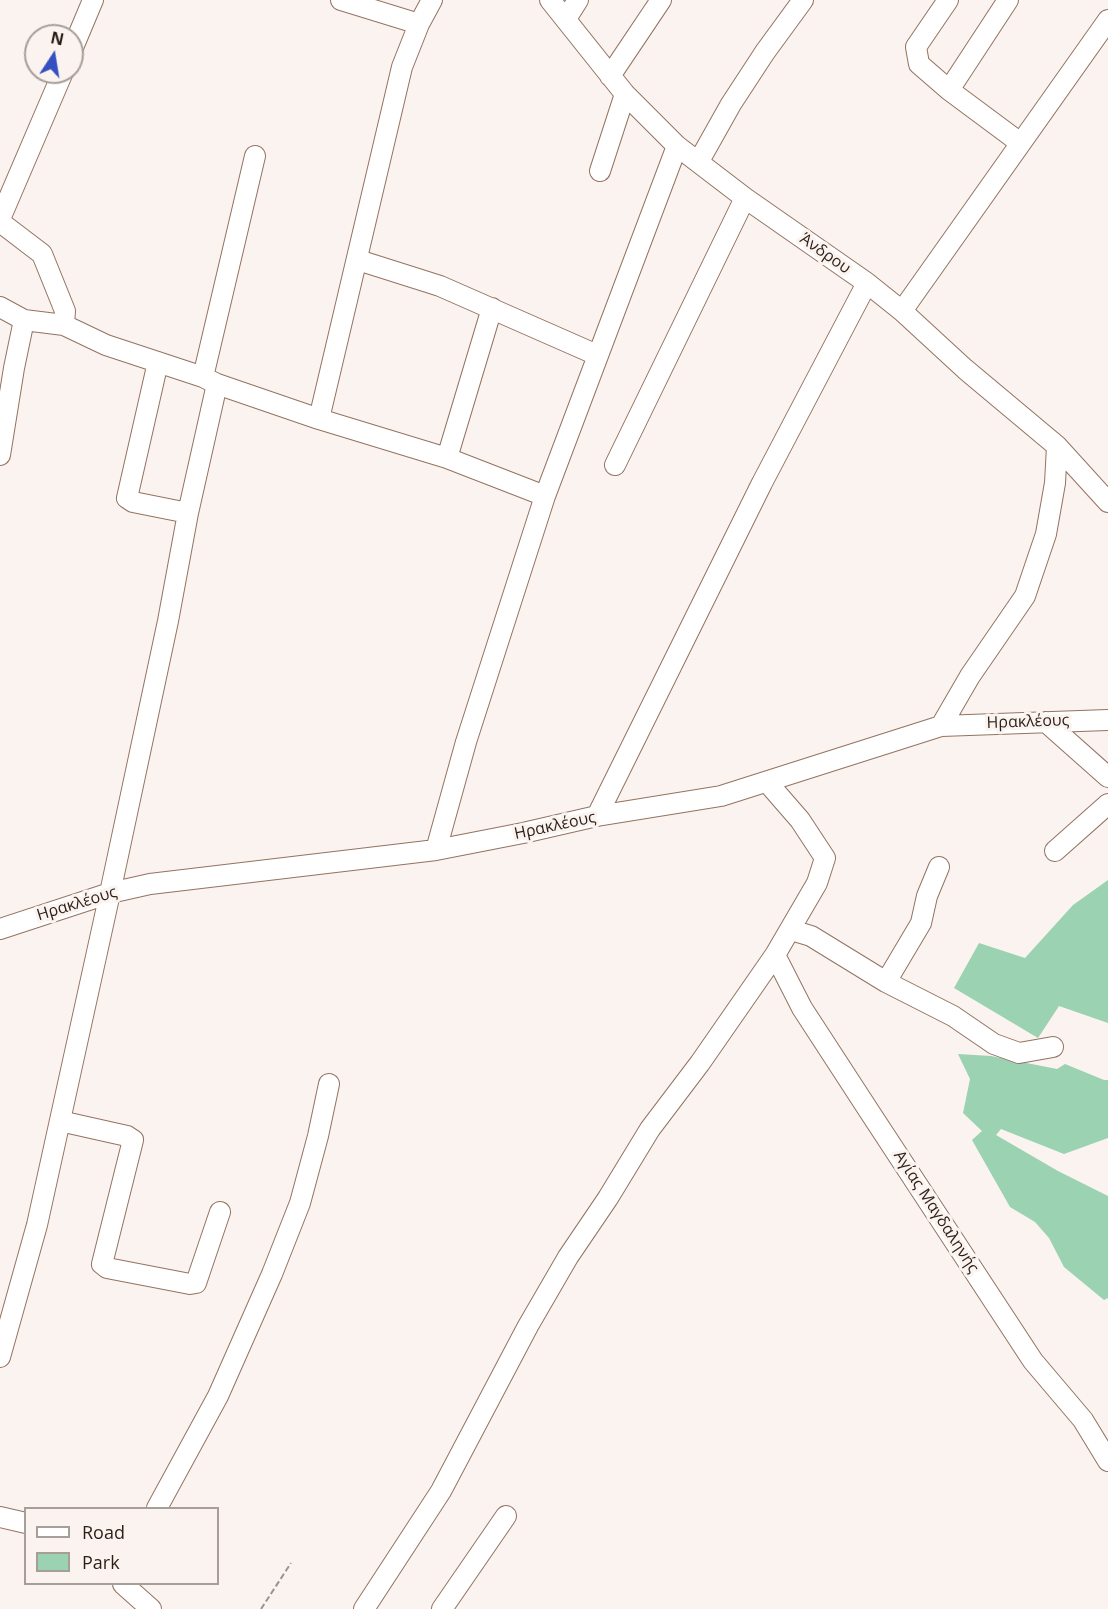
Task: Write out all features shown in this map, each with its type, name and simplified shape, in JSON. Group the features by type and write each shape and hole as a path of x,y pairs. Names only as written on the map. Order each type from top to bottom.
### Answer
{"street":[{"path":"83,24 93,0"},
{"path":"340,0 419,24"},
{"path":"319,419 402,67 419,24 432,0"},
{"name":"Άνδρου","path":"550,0 625,94 677,146 745,198 867,283 902,311 965,369 1057,446 1108,502"},
{"path":"566,19 578,0"},
{"path":"610,76 661,0"},
{"path":"699,161 731,104 803,0"},
{"path":"948,0 916,47 920,64 949,90 1019,142"},
{"path":"949,90 1008,0"},
{"path":"902,311 1019,142 1108,20"},
{"path":"58,84 0,221 42,254 65,310 64,325"},
{"path":"600,171 625,94"},
{"path":"436,850 466,742 545,496 677,146"},
{"path":"0,1357 37,1226 168,621 210,381 255,156"},
{"path":"615,465 745,198"},
{"path":"358,260 440,286 597,355"},
{"path":"597,816 762,483 867,283"},
{"path":"0,307 24,320 64,325 106,345 319,419 447,458 545,496"},
{"path":"447,458 492,308"},
{"path":"0,455 24,320"},
{"path":"158,362 127,498 133,502 188,513"},
{"path":"941,726 970,676 1025,596 1046,534 1057,446"},
{"name":"Ηρακλέους","path":"0,929 110,893 150,884 436,850 597,816 721,796 941,726 1108,720"},
{"path":"1046,722 1108,777"},
{"path":"364,1609 441,1491 528,1326 568,1257 608,1198 650,1129 776,955 818,883 825,858 800,820 767,782"},
{"path":"1055,851 1108,804"},
{"path":"886,982 921,923 927,896 939,867"},
{"path":"791,930 811,936 886,982 953,1016 994,1044 1019,1053 1053,1047"},
{"name":"Αγίας Μαγδαληνής","path":"776,955 802,1008 1033,1361 1083,1420 1108,1461"},
{"path":"158,1507 218,1396 272,1274 300,1203 329,1084"},
{"path":"60,1120 127,1136 134,1140 102,1264 107,1268 190,1284 196,1282 220,1212"},
{"path":"442,1609 507,1516"},
{"path":"0,1517 24,1523"},
{"path":"124,1585 151,1609"}],"path":[{"path":"261,1609 291,1563"}],"green space":[{"path":"1108,880 1108,1023 1059,1006 1038,1038 954,988 979,943 1025,958 1073,905"},
{"path":"958,1054 991,1056 1057,1069 1065,1064 1108,1080 1108,1138 1064,1154 1001,1129 996,1135 1058,1171 1108,1196 1108,1298 1104,1300 1064,1267 1049,1238 1035,1222 1010,1207 972,1140 982,1131 963,1113 970,1079"}]}
